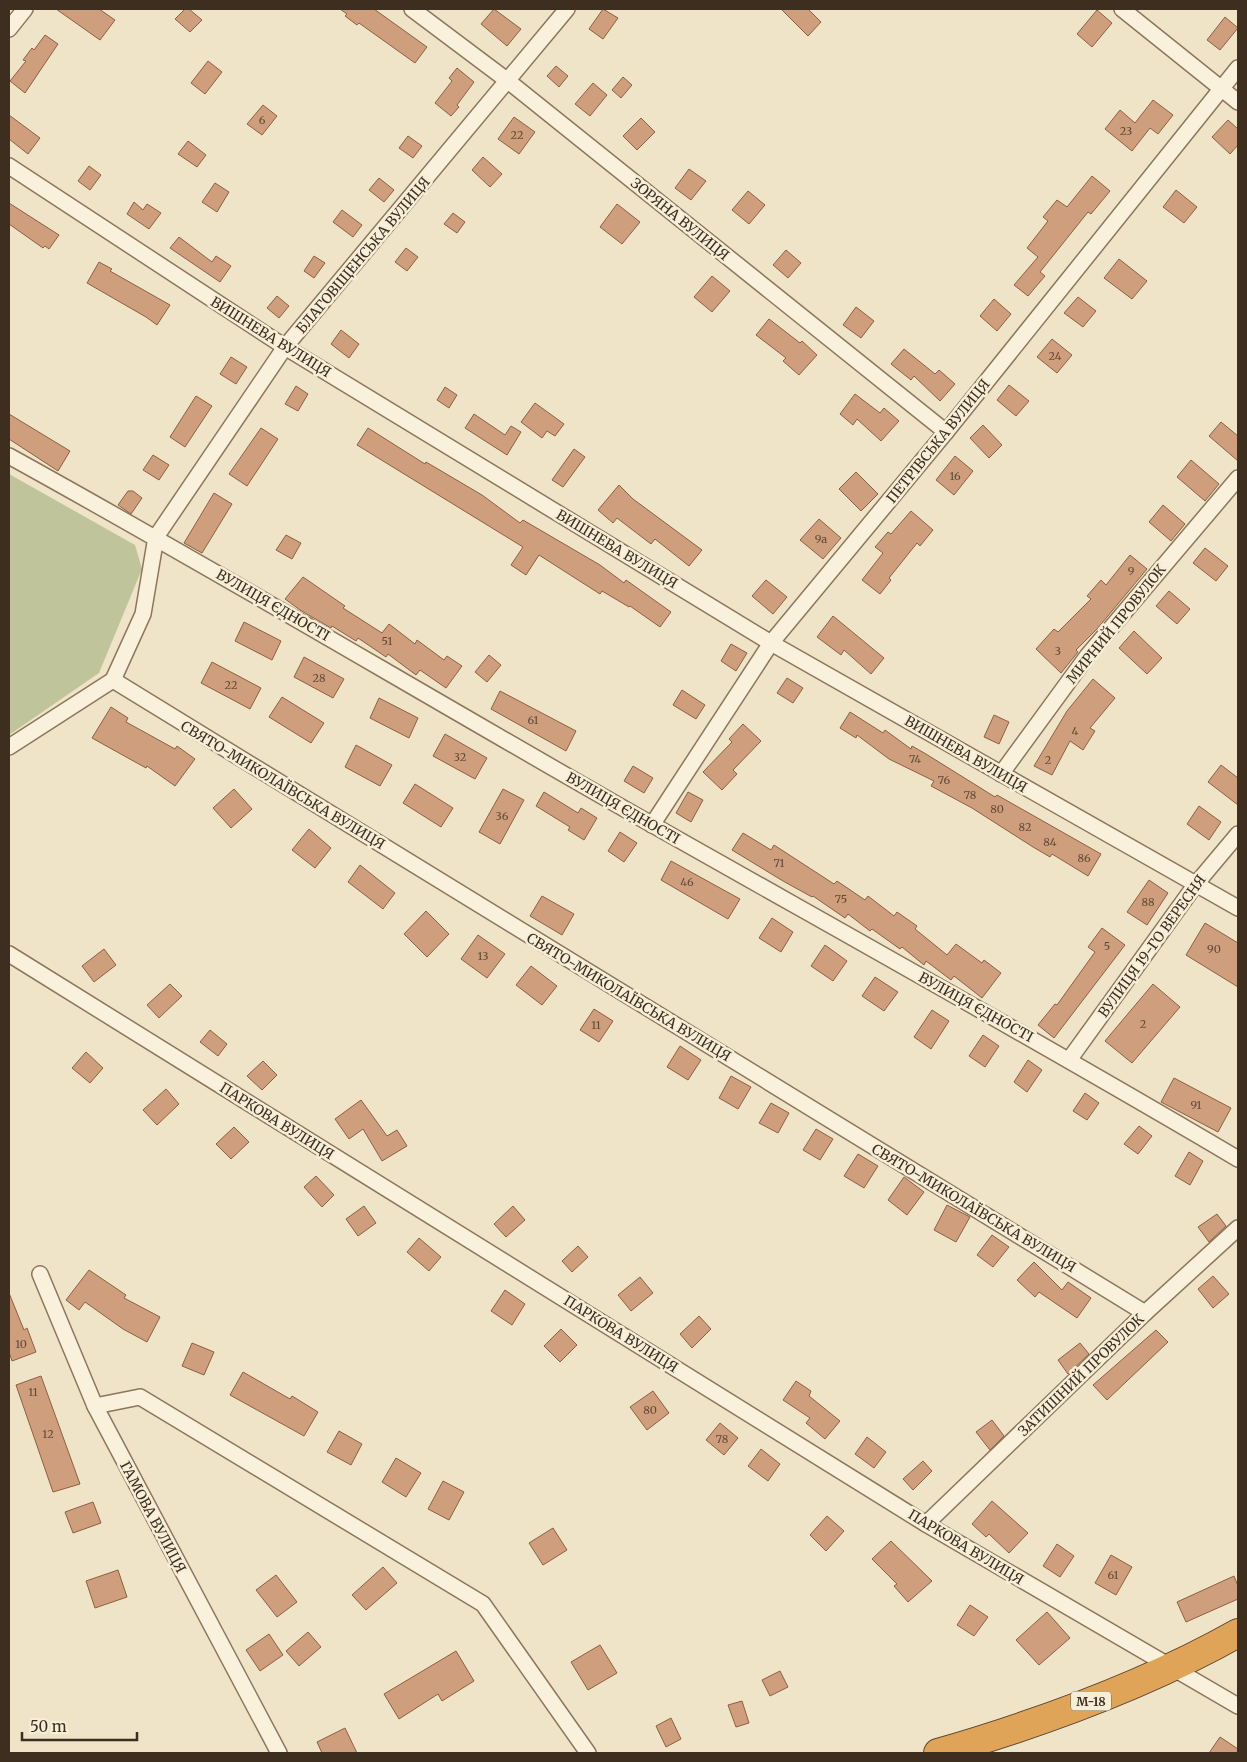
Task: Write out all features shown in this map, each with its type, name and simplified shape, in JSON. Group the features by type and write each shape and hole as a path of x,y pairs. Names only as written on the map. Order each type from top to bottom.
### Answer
{"highway":[{"name":"М-18","path":"938,1753 980,1747 1062,1712 1172,1669 1238,1634"}],"street":[{"path":"9,29 25,9"},
{"name":"ЗОРЯНА ВУЛИЦЯ","path":"412,9 508,81 946,432"},
{"name":"БЛАГОВІЩЕНСЬКА ВУЛИЦЯ","path":"156,537 286,347 567,9"},
{"path":"1122,9 1238,102"},
{"name":"ПЕТРІВСЬКА ВУЛИЦЯ","path":"652,825 771,642 946,432 1238,68"},
{"name":"ВИШНЕВА ВУЛИЦЯ","path":"9,166 286,347 771,642 1238,908"},
{"name":"ВУЛИЦЯ ЄДНОСТІ","path":"9,456 156,537 652,825 1069,1060 1238,1158"},
{"name":"МИРНИЙ ПРОВУЛОК","path":"1001,774 1088,655 1238,478"},
{"path":"9,747 112,680 143,614 156,537"},
{"name":"СВЯТО-МИКОЛАЇВСЬКА ВУЛИЦЯ","path":"112,680 1145,1313"},
{"name":"ВУЛИЦЯ 19-ГО ВЕРЕСНЯ","path":"1069,1060 1196,884 1238,834"},
{"name":"ПАРКОВА ВУЛИЦЯ","path":"9,954 926,1524 1238,1706"},
{"name":"ЗАТИШНИЙ ПРОВУЛОК","path":"926,1524 1145,1313 1238,1228"},
{"name":"ГАМОВА ВУЛИЦЯ","path":"40,1274 94,1406 279,1753"},
{"path":"94,1406 140,1398 483,1604 588,1753"}],"green space":[{"path":"9,474 135,545 142,569 99,673 9,735"}],"building":[{"path":"56,9 99,9 115,20 100,40"},
{"path":"185,9 189,9 202,20 190,32 175,19"},
{"path":"340,9 374,9 427,47 415,63 359,23 357,25 345,16 347,14"},
{"path":"494,9 521,29 507,46 481,24"},
{"path":"603,9 618,18 603,39 589,29"},
{"path":"781,9 808,9 821,22 808,36"},
{"path":"1097,10 1112,23 1092,47 1077,34"},
{"path":"1225,17 1238,28 1220,50 1207,40"},
{"path":"45,35 58,44 25,93 10,81 26,61 23,60 32,48 34,50"},
{"path":"208,61 222,72 205,94 191,83"},
{"path":"556,66 568,76 559,87 547,76"},
{"path":"457,68 474,82 457,105 459,107 451,116 435,103 452,81 449,78"},
{"path":"623,77 632,85 621,98 612,90"},
{"path":"593,83 607,95 590,116 575,104"},
{"path":"1153,100 1173,115 1158,134 1150,128 1132,151 1105,129 1120,110 1135,123"},
{"path":"263,105 277,116 262,135 247,124"},
{"path":"9,115 40,138 28,154 9,139"},
{"path":"514,117 535,132 519,154 498,139"},
{"path":"641,118 655,132 637,150 623,136"},
{"path":"1228,120 1238,129 1238,145 1230,154 1212,137"},
{"path":"408,136 422,146 413,158 399,148"},
{"path":"188,141 206,155 197,167 178,154"},
{"path":"483,157 502,174 490,187 472,170"},
{"path":"89,166 101,175 90,190 78,181"},
{"path":"689,169 706,181 691,200 675,188"},
{"path":"1092,176 1110,191 1091,214 1088,212 1040,272 1045,276 1028,296 1014,285 1038,257 1027,248 1048,221 1043,217 1057,200 1067,207"},
{"path":"379,178 394,190 384,202 369,190"},
{"path":"215,183 229,192 217,212 202,202"},
{"path":"1176,190 1197,207 1184,223 1163,207"},
{"path":"748,191 765,205 749,224 732,210"},
{"path":"134,202 143,210 147,204 161,213 149,229 127,214"},
{"path":"9,203 59,235 49,249 45,246 43,248 9,224"},
{"path":"617,204 640,222 622,244 600,227"},
{"path":"342,210 362,225 353,237 333,222"},
{"path":"453,213 465,222 457,233 444,224"},
{"path":"179,237 212,262 216,256 231,266 220,282 170,248"},
{"path":"406,248 418,257 407,271 395,262"},
{"path":"786,250 801,263 788,278 773,265"},
{"path":"314,256 325,263 314,278 304,271"},
{"path":"1119,259 1147,281 1132,299 1104,278"},
{"path":"99,262 112,269 110,271 170,305 157,325 87,283"},
{"path":"712,276 730,291 712,312 694,297"},
{"path":"277,296 289,306 279,318 267,308"},
{"path":"1078,297 1096,311 1083,327 1064,313"},
{"path":"994,299 1011,314 997,331 980,316"},
{"path":"856,307 874,321 861,338 843,325"},
{"path":"769,319 800,343 802,341 817,355 799,375 783,361 786,358 756,335"},
{"path":"341,330 359,344 349,358 331,344"},
{"path":"1052,339 1072,355 1057,373 1037,357"},
{"path":"904,349 935,374 939,370 955,384 940,401 914,376 911,380 891,364"},
{"path":"231,357 247,367 236,384 220,374"},
{"path":"1009,385 1029,401 1016,416 997,400"},
{"path":"296,386 308,394 298,411 285,404"},
{"path":"445,387 457,395 449,408 437,400"},
{"path":"855,394 880,413 884,408 899,421 881,441 857,419 853,425 840,414"},
{"path":"196,396 212,406 185,447 170,437"},
{"path":"535,403 564,424 555,436 547,431 542,438 521,422"},
{"path":"9,414 70,451 58,471 9,439"},
{"path":"474,414 505,435 511,426 521,432 507,455 465,428"},
{"path":"1221,422 1238,436 1238,461 1209,436"},
{"path":"983,425 1002,445 989,458 970,438"},
{"path":"261,428 278,439 247,486 229,474"},
{"path":"368,428 425,464 426,462 482,495 520,523 523,520 600,565 624,583 626,580 671,612 660,627 630,606 602,591 600,594 539,555 526,575 511,565 523,547 357,445"},
{"path":"574,449 585,457 563,487 552,480"},
{"path":"153,455 169,465 159,480 143,470"},
{"path":"955,456 973,471 954,495 936,480"},
{"path":"1191,460 1219,484 1205,501 1177,477"},
{"path":"856,472 878,494 861,511 839,489"},
{"path":"619,485 633,499 702,550 689,566 655,539 651,544 617,518 613,523 598,510"},
{"path":"128,491 133,491 142,498 131,514 118,505"},
{"path":"214,493 232,504 202,553 184,543"},
{"path":"1163,505 1185,524 1171,541 1149,522"},
{"path":"911,511 933,530 920,546 917,543 889,578 891,580 880,594 862,580 883,553 875,547 888,532 891,534"},
{"path":"819,519 841,538 823,559 800,540"},
{"path":"286,535 301,543 292,559 276,550"},
{"path":"1205,548 1228,566 1216,581 1193,563"},
{"path":"1130,555 1147,569 1097,629 1076,650 1078,652 1061,673 1036,649 1054,629 1058,632 1091,599 1087,596 1101,580 1106,585"},
{"path":"303,577 345,606 343,608 382,633 389,624 415,644 417,640 444,660 447,656 462,666 446,688 420,670 416,675 388,654 386,657 358,638 356,641 332,626 331,628 285,599"},
{"path":"766,580 787,597 773,614 752,596"},
{"path":"1169,591 1190,609 1177,624 1156,606"},
{"path":"833,616 884,658 871,674 844,650 841,655 817,637"},
{"path":"244,622 281,641 272,660 235,641"},
{"path":"1134,631 1162,658 1147,674 1119,648"},
{"path":"731,644 747,653 736,671 721,661"},
{"path":"489,655 501,665 487,682 475,672"},
{"path":"304,657 344,679 333,698 294,677"},
{"path":"212,662 261,688 250,709 201,683"},
{"path":"787,678 803,688 793,703 777,693"},
{"path":"1093,679 1115,698 1090,728 1095,731 1083,750 1070,741 1052,775 1034,766 1067,711"},
{"path":"682,690 705,705 696,719 673,705"},
{"path":"500,691 576,731 566,751 491,709"},
{"path":"282,697 324,723 311,743 269,717"},
{"path":"379,698 418,718 409,738 370,718"},
{"path":"111,707 128,718 126,722 175,749 177,746 195,759 175,786 147,766 146,768 92,738"},
{"path":"850,712 883,733 885,730 911,749 912,746 926,754 995,797 997,795 1101,854 1088,876 1052,854 1050,857 1033,847 972,808 931,786 934,781 889,759 857,735 856,738 840,728"},
{"path":"994,715 1009,722 999,744 984,737"},
{"path":"743,724 761,741 733,770 737,774 722,790 703,772 732,742 729,739"},
{"path":"445,734 487,758 475,779 433,756"},
{"path":"356,745 392,765 380,786 345,767"},
{"path":"1221,765 1238,778 1238,805 1208,782"},
{"path":"633,766 653,778 644,793 624,781"},
{"path":"415,784 453,808 441,827 403,803"},
{"path":"234,789 252,809 231,828 213,808"},
{"path":"503,789 524,800 500,844 479,832"},
{"path":"544,792 578,813 581,808 597,818 584,840 568,830 570,827 536,806"},
{"path":"688,792 703,800 691,822 676,813"},
{"path":"1199,806 1221,822 1209,840 1187,824"},
{"path":"309,829 331,848 315,868 292,850"},
{"path":"620,832 637,843 624,862 608,851"},
{"path":"743,833 771,850 774,845 834,884 837,881 865,900 868,896 894,916 897,912 917,926 915,929 947,955 956,944 982,963 984,960 1001,973 982,998 954,976 951,980 926,961 924,965 902,947 900,949 872,929 870,931 848,914 845,918 813,896 783,881 732,850"},
{"path":"671,861 740,899 728,919 661,880"},
{"path":"360,865 395,893 383,909 348,882"},
{"path":"1149,880 1168,893 1147,925 1127,912"},
{"path":"542,896 574,914 562,935 530,916"},
{"path":"426,911 449,934 427,957 404,934"},
{"path":"772,918 793,932 781,952 759,938"},
{"path":"1205,923 1238,943 1238,987 1186,955"},
{"path":"1102,928 1125,945 1054,1038 1038,1025 1055,1004 1057,1005 1095,952 1088,947"},
{"path":"478,935 505,954 487,978 461,959"},
{"path":"825,945 847,961 833,981 811,966"},
{"path":"104,949 116,965 94,982 82,966"},
{"path":"531,966 557,986 542,1005 516,985"},
{"path":"875,977 898,992 884,1011 862,996"},
{"path":"170,984 182,996 159,1018 147,1005"},
{"path":"1153,984 1180,1007 1132,1063 1105,1041"},
{"path":"594,1009 613,1021 599,1042 580,1030"},
{"path":"932,1010 949,1021 931,1049 914,1037"},
{"path":"210,1030 227,1044 218,1056 200,1042"},
{"path":"983,1035 999,1046 985,1067 969,1056"},
{"path":"680,1046 701,1060 688,1080 667,1067"},
{"path":"86,1052 103,1068 90,1083 72,1068"},
{"path":"1028,1060 1042,1070 1027,1092 1014,1082"},
{"path":"263,1061 277,1075 262,1090 247,1076"},
{"path":"731,1076 751,1087 738,1109 719,1098"},
{"path":"1174,1078 1231,1108 1218,1132 1161,1102"},
{"path":"166,1089 179,1104 157,1125 143,1110"},
{"path":"1085,1093 1099,1103 1087,1120 1073,1111"},
{"path":"361,1100 387,1136 397,1130 407,1146 382,1161 363,1129 349,1139 335,1119"},
{"path":"771,1103 789,1113 778,1133 759,1123"},
{"path":"1139,1126 1152,1136 1138,1154 1124,1144"},
{"path":"234,1127 249,1142 231,1159 216,1144"},
{"path":"816,1129 833,1139 820,1160 803,1150"},
{"path":"1189,1152 1203,1161 1190,1185 1175,1176"},
{"path":"858,1154 878,1166 864,1188 844,1176"},
{"path":"316,1176 334,1195 322,1207 304,1187"},
{"path":"904,1177 924,1192 907,1215 888,1200"},
{"path":"947,1205 970,1217 956,1242 934,1230"},
{"path":"364,1206 376,1223 358,1236 346,1219"},
{"path":"513,1206 525,1220 506,1237 494,1224"},
{"path":"1217,1214 1226,1226 1209,1242 1198,1227"},
{"path":"992,1235 1009,1247 993,1267 977,1255"},
{"path":"419,1238 441,1257 429,1271 407,1252"},
{"path":"578,1246 588,1257 572,1272 562,1261"},
{"path":"1034,1262 1062,1290 1068,1282 1091,1298 1077,1318 1039,1292 1035,1297 1017,1280"},
{"path":"89,1270 126,1295 124,1298 160,1317 147,1342 123,1329 85,1302 79,1310 66,1300"},
{"path":"1213,1276 1229,1294 1213,1308 1198,1289"},
{"path":"640,1277 653,1293 631,1311 618,1295"},
{"path":"505,1290 525,1304 512,1325 491,1311"},
{"path":"9,1293 24,1330 27,1328 36,1352 12,1361 9,1352"},
{"path":"699,1316 711,1329 692,1348 680,1334"},
{"path":"561,1329 577,1345 560,1362 544,1346"},
{"path":"1156,1330 1168,1342 1107,1400 1093,1385"},
{"path":"192,1343 214,1352 204,1375 182,1366"},
{"path":"1080,1343 1089,1354 1068,1374 1058,1360"},
{"path":"243,1372 290,1399 292,1396 318,1412 304,1436 230,1395"},
{"path":"41,1376 80,1484 53,1492 16,1385"},
{"path":"796,1381 811,1391 809,1396 840,1421 825,1439 806,1423 810,1418 783,1400"},
{"path":"653,1391 669,1413 647,1430 630,1407"},
{"path":"992,1420 1004,1436 990,1450 976,1432"},
{"path":"720,1423 738,1438 724,1455 706,1440"},
{"path":"339,1431 362,1444 351,1465 327,1452"},
{"path":"867,1437 886,1452 874,1468 855,1454"},
{"path":"761,1449 780,1464 768,1481 748,1466"},
{"path":"396,1458 421,1473 406,1497 382,1482"},
{"path":"923,1461 932,1471 913,1490 903,1479"},
{"path":"443,1481 464,1492 449,1520 428,1509"},
{"path":"992,1501 1028,1533 1009,1553 989,1534 986,1537 972,1524"},
{"path":"93,1502 101,1523 73,1533 65,1512"},
{"path":"827,1516 844,1531 826,1551 810,1535"},
{"path":"553,1528 567,1550 543,1565 529,1543"},
{"path":"891,1541 932,1581 908,1602 894,1586 897,1584 872,1559"},
{"path":"1057,1544 1074,1556 1060,1577 1043,1566"},
{"path":"1111,1555 1132,1567 1116,1595 1095,1583"},
{"path":"383,1567 397,1583 366,1610 352,1595"},
{"path":"118,1570 127,1597 95,1608 86,1581"},
{"path":"276,1575 297,1602 277,1617 256,1590"},
{"path":"1234,1576 1238,1586 1238,1599 1186,1622 1177,1602"},
{"path":"970,1605 988,1617 974,1636 957,1625"},
{"path":"1047,1612 1070,1638 1039,1665 1016,1640"},
{"path":"308,1632 321,1647 299,1666 286,1651"},
{"path":"269,1634 283,1655 260,1671 246,1650"},
{"path":"600,1645 617,1673 588,1690 571,1662"},
{"path":"456,1651 474,1681 442,1701 438,1694 399,1719 384,1694"},
{"path":"780,1671 788,1687 770,1696 762,1680"},
{"path":"742,1701 749,1723 736,1727 728,1705"},
{"path":"671,1718 681,1739 666,1747 656,1726"},
{"path":"345,1728 357,1753 322,1753 317,1742"},
{"path":"1220,1737 1238,1749 1238,1753 1209,1753"}]}
